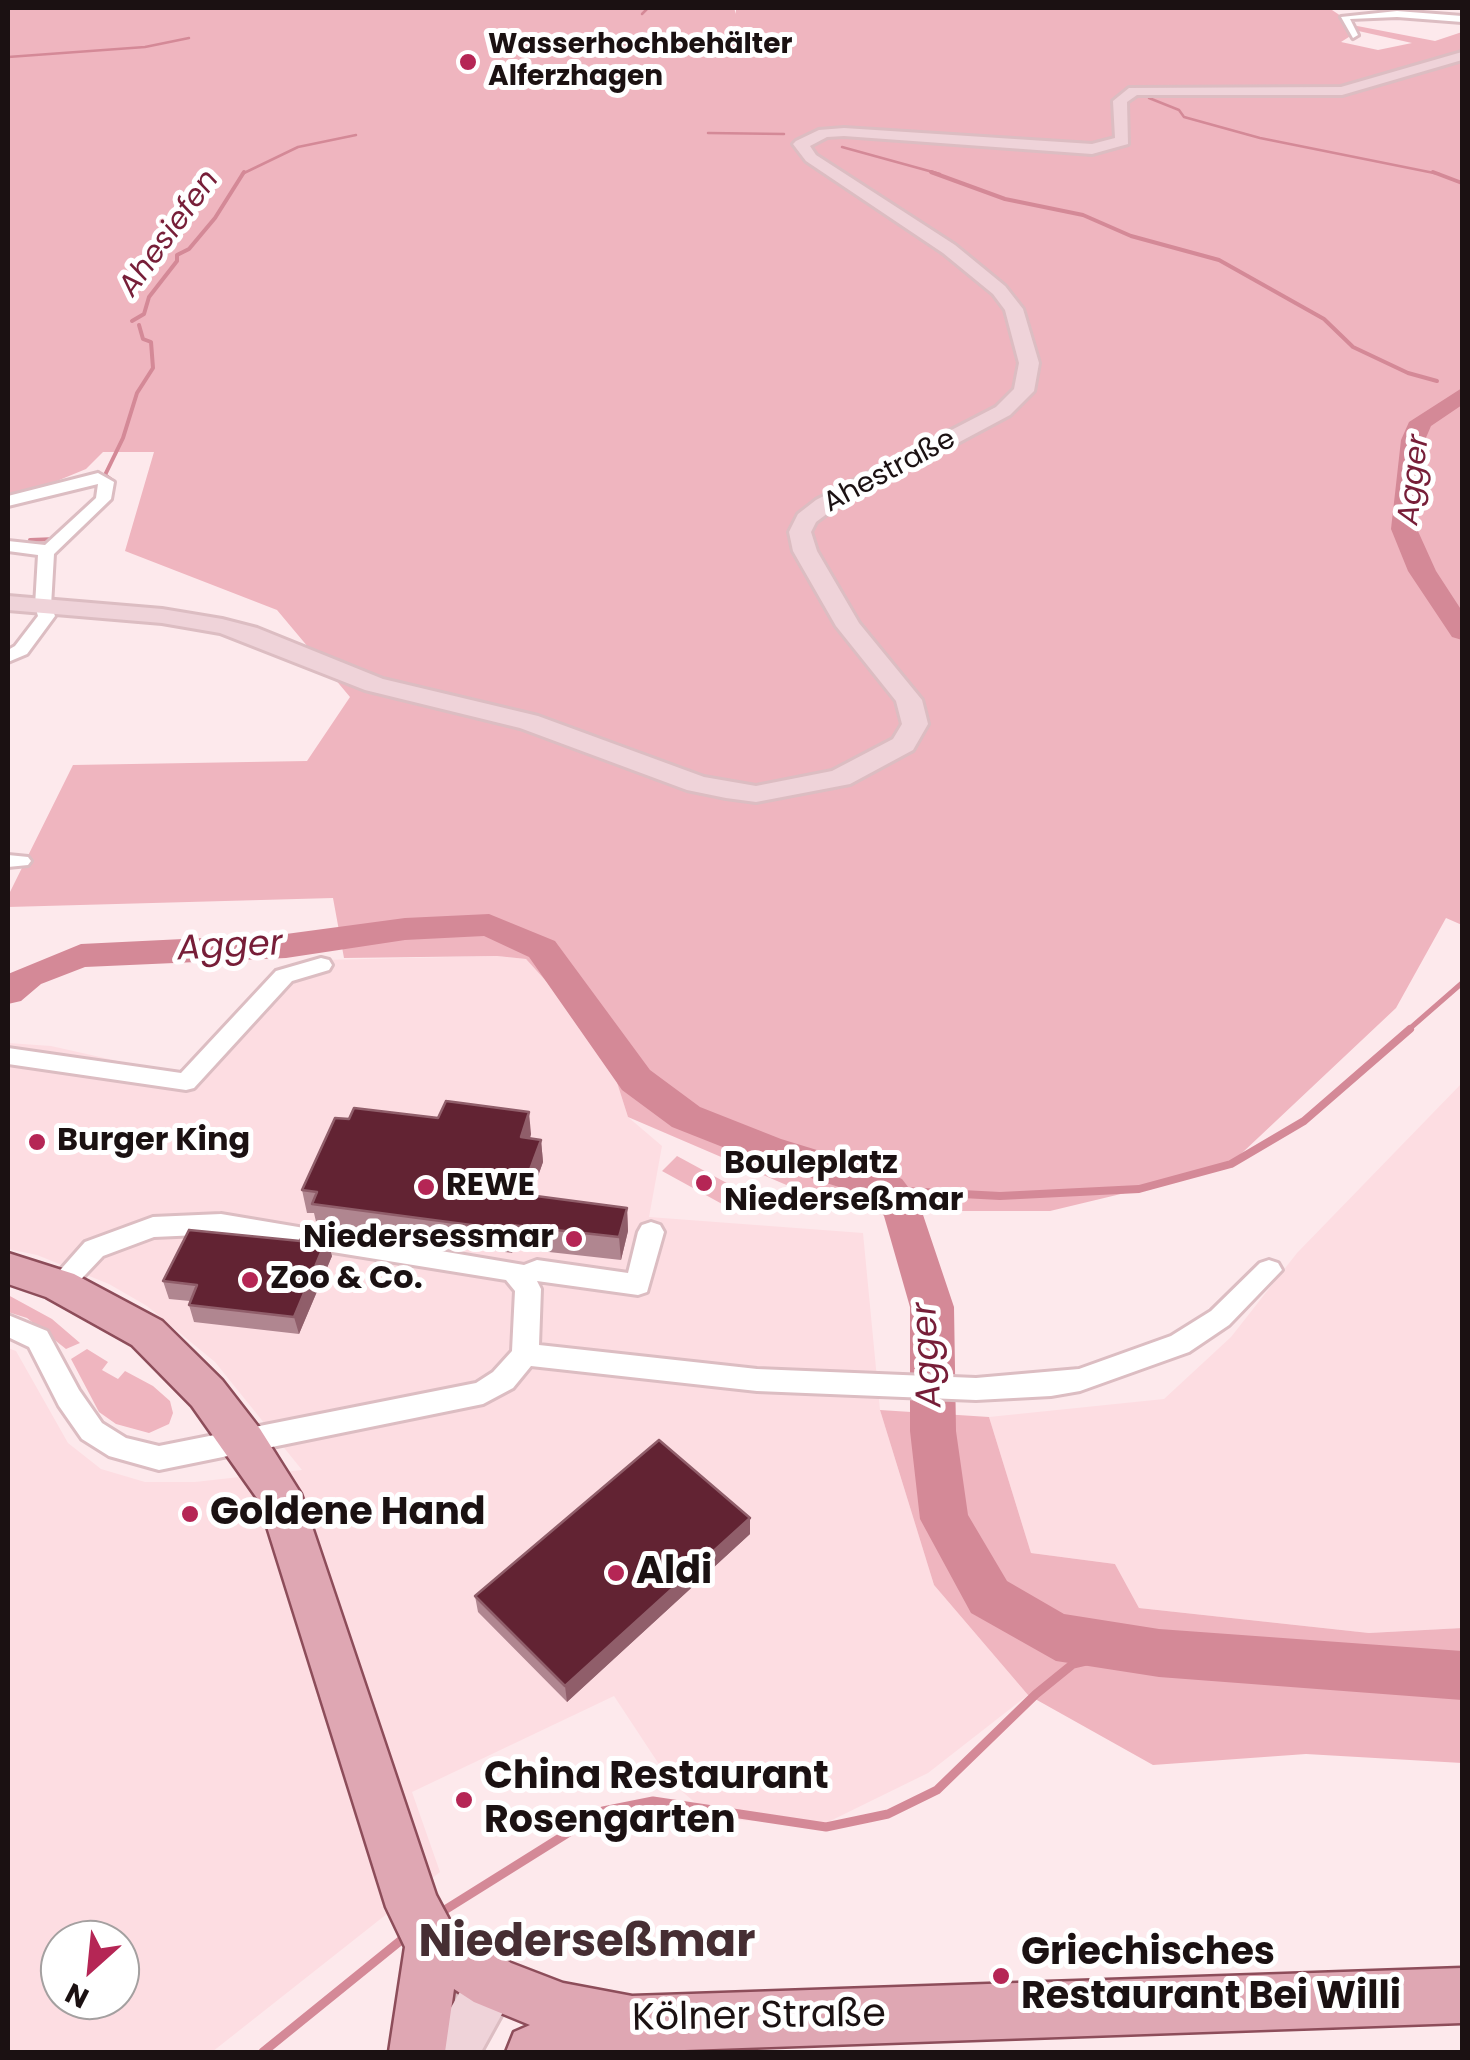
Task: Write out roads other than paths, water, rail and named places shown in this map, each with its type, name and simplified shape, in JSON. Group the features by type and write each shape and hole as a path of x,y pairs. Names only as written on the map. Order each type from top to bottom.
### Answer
{"main road":[{"name":"Ahestraße","path":"8,603 162,616 248,633 374,686 529,722 697,784 756,794 840,778 902,744 915,724 909,700 848,626 804,551 800,532 806,518 1003,411 1024,392 1029,363 1014,309 999,290 949,249 811,158 801,144 824,133 844,132 1092,149 1124,141 1120,101 1134,91 1342,91 1462,56"},
{"path":"8,1269 60,1285 99,1303 147,1333 207,1393 279,1494 425,1929 416,2052"},
{"name":"Kölner Straße","path":"425,1929 493,1982 563,2011 632,2024 1462,1996"},
{"path":"452,2052 493,1982"},
{"path":"534,2052 632,2024"}],"street":[{"path":"1353,35 1345,16 1407,11 1462,19"},
{"path":"8,501 98,478 106,482 103,500 46,554 43,606 48,616 21,650 8,657"},
{"path":"8,546 36,547 46,554"},
{"path":"8,1056 186,1082 284,976 321,965"},
{"path":"60,1285 94,1250 154,1227 222,1224 507,1272 537,1270 638,1285 650,1232"},
{"path":"525,1354 757,1380 893,1387 976,1389 1080,1380 1180,1344 1220,1318 1269,1270"},
{"path":"8,1324 38,1339 69,1398 92,1431 119,1448 159,1458 484,1393 503,1380 525,1354 528,1289 507,1272"}],"waterway":[{"path":"642,14 648,8"},
{"path":"8,57 145,47 189,38"},
{"path":"1149,98 1179,110 1184,117 1260,138 1437,174"},
{"path":"708,133 784,134"},
{"name":"Ahesiefen","path":"243,173 298,147 356,135"},
{"path":"842,147 940,174"},
{"path":"931,172 1005,199 1083,215 1131,236 1219,260 1324,319 1353,347 1408,373 1437,381"},
{"path":"1433,172 1437,174"},
{"name":"Ahesiefen","path":"132,321 144,314 149,297 177,261 177,255 189,249 215,218 243,173"},
{"path":"1437,174 1462,183"},
{"name":"Ahesiefen","path":"111,486 113,481 105,475 123,438 137,393 153,368 151,342 143,339 139,325"},
{"name":"Agger","path":"1462,395 1421,422 1413,440 1404,529 1422,571 1462,631"},
{"name":"Ahesiefen","path":"30,540 56,539"},
{"name":"Agger","path":"8,992 28,976 81,956 286,946 405,929 489,925 542,949 636,1080 686,1117 767,1149 865,1180 887,1190 903,1211 932,1307 933,1431 944,1519 989,1597 1056,1637 1159,1653 1462,1676"},
{"path":"1407,1031 1462,983"},
{"path":"887,1190 1000,1196 1139,1189 1231,1164 1304,1121 1410,1029"},
{"path":"440,1913 603,1811 653,1801 826,1827 888,1814 937,1790 1036,1694 1073,1664 1086,1661 1103,1643"},
{"path":"263,2052 405,1937"}],"place":[{"name":"Wasserhochbehälter Alferzhagen","path":"468,62"},
{"name":"Burger King","path":"37,1142"},
{"name":"Bouleplatz Niederseßmar","path":"704,1183"},
{"name":"REWE","path":"426,1187"},
{"name":"Niedersessmar","path":"574,1239"},
{"name":"Zoo & Co.","path":"250,1280"},
{"name":"Goldene Hand","path":"190,1514"},
{"name":"Aldi","path":"616,1573"},
{"name":"China Restaurant Rosengarten","path":"464,1800"},
{"name":"Griechisches Restaurant Bei Willi","path":"1001,1976"}],"district":[{"name":"Niederseßmar","path":"587,1945"}]}
